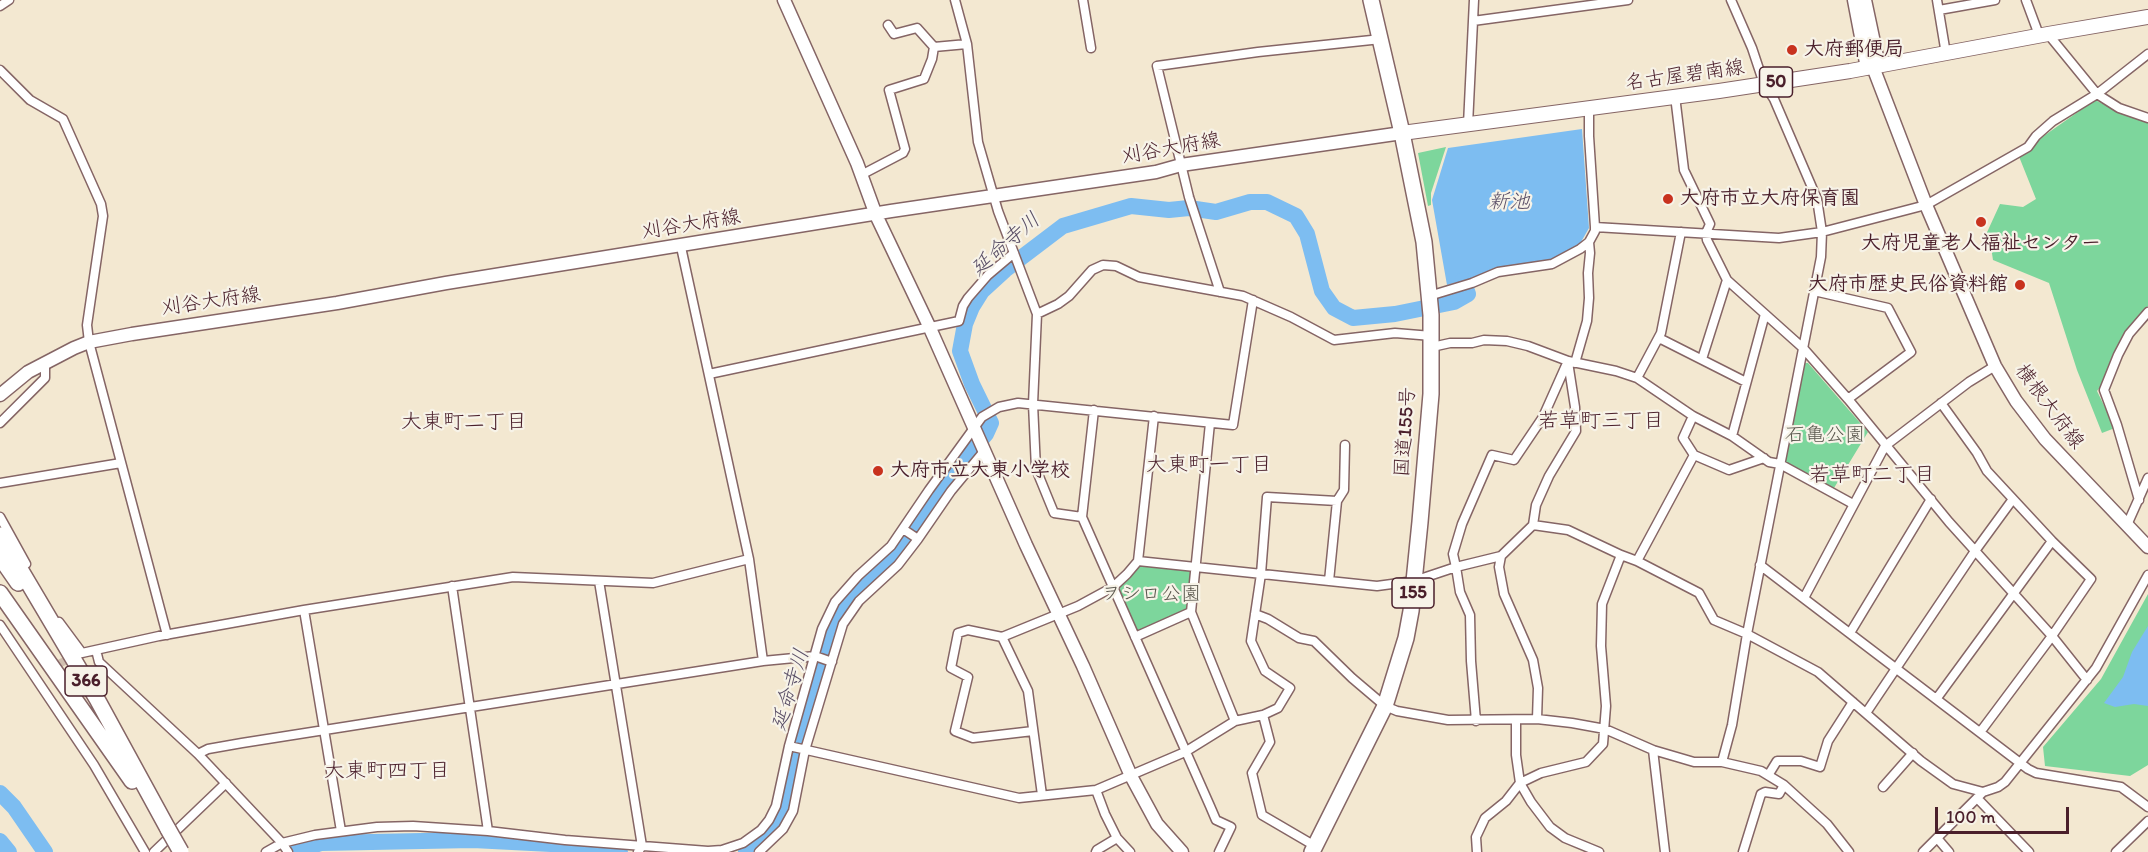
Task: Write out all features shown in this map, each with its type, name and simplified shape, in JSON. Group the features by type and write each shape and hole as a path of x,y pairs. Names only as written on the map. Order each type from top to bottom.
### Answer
{"highway":[{"name":"国道155号","path":"1313,849 1385,706 1406,638 1414,581 1431,394 1431,315 1419,213 1371,0"},
{"name":"366","path":"0,535 97,699 181,852"},
{"name":"366","path":"0,556 168,829"},
{"name":"366","path":"0,593 168,829"}],"main road":[{"path":"784,0 876,214 977,423 985,450 1131,776 1157,824 1182,852"},
{"path":"1854,0 1873,67"},
{"path":"1865,0 1873,67"},
{"name":"名古屋碧南線","path":"1402,133 1764,84 1873,67 2043,34 2148,17"},
{"name":"横根大府線","path":"1873,67 1926,205 1995,366 2016,400 2045,439 2148,547"},
{"name":"刈谷大府線","path":"0,395 28,372 89,342 876,214 1156,172 1181,165 1402,133"}],"street":[{"path":"0,6 9,0"},
{"path":"955,0 967,44 978,142 994,196 1036,314 1033,404 1036,469 1054,513 1082,517"},
{"path":"1468,125 1474,0"},
{"path":"1473,21 1628,0"},
{"path":"1722,762 1732,725 1746,634 1821,256 1822,232 1817,199 1774,99 1764,84 1752,48 1731,0"},
{"path":"1937,0 1946,54"},
{"path":"1939,10 1995,0"},
{"path":"2026,0 2043,34 2097,94 2119,108 2148,118"},
{"path":"1084,1 1091,48"},
{"path":"888,25 894,34 917,28 934,47"},
{"path":"1220,292 1195,221 1157,66 1258,52 1381,39"},
{"path":"934,47 967,44"},
{"path":"861,175 903,153 905,149 890,90 924,79 934,47"},
{"path":"1595,226 1779,238 1799,237 1926,205 2028,147 2036,136 2053,121 2097,94 2148,54"},
{"path":"0,70 30,100 63,119 101,204 103,216 87,325 89,342 167,635"},
{"path":"1675,96 1684,170 1710,224 1706,233 1707,240 1727,280 1803,348 2013,595 2052,636 2087,680"},
{"path":"1429,296 1462,287 1498,272 1552,264 1589,242 1595,226 1589,109"},
{"path":"1636,378 1659,338 1665,318 1680,232"},
{"path":"1476,721 1470,615 1461,592 1453,554 1480,478 1492,455 1514,460 1543,417 1571,362 1587,321 1589,242"},
{"path":"681,247 749,559 763,661"},
{"path":"709,374 959,321 968,298 988,275 1014,253"},
{"path":"1036,314 1069,296 1092,270 1103,265 1116,266 1139,277 1253,300 1334,340 1395,333 1450,343 1472,343 1484,340 1507,341 1571,362 1636,378 1693,416 1732,436 1764,458 1853,504"},
{"path":"1702,359 1727,280"},
{"path":"1814,291 1888,308 1911,352 1848,399"},
{"path":"266,852 282,843 341,831 413,826 488,831 641,848 698,851 732,848 753,837 769,820 776,806 789,746 822,629 835,602 891,546 977,423 999,407 1018,403 1233,425 1253,300"},
{"path":"2139,500 2104,390 2129,334 2148,312"},
{"path":"1732,436 1765,314"},
{"path":"1659,338 1746,382"},
{"path":"0,423 45,378 45,362"},
{"path":"1138,561 1377,586 1414,581 1456,567 1501,556 1533,525 1536,505 1576,431 1571,362"},
{"path":"1804,598 1885,446 1969,382 1995,366"},
{"path":"1941,403 1977,453 1987,471 2091,579 2052,636 1981,731"},
{"path":"1094,410 1082,517 1216,820 1231,827 1219,852"},
{"path":"1033,731 973,738 955,731 968,677 951,668 958,633 969,630 1002,637 1058,615 1113,587 1138,561 1154,416"},
{"path":"1693,416 1683,438 1694,455 1729,470 1764,458"},
{"path":"1210,423 1191,612 1235,721"},
{"path":"1329,581 1337,501 1344,490 1346,445"},
{"path":"759,852 783,829 793,811 805,750 843,624 859,601 898,565 951,491 985,450"},
{"path":"1636,561 1694,455"},
{"path":"0,483 121,463"},
{"path":"2127,525 2148,478"},
{"path":"789,746 1019,798 1096,790 1185,752 1235,721 1263,715 1278,708 1290,688 1265,671 1251,641 1261,574 1267,497 1337,501"},
{"path":"1850,633 1931,499"},
{"path":"1866,713 1975,551 2013,499"},
{"path":"0,517 56,618 80,654 167,635 304,610 513,577 653,583 749,559"},
{"path":"1533,525 1568,530 1699,592 1714,620 1818,672 1912,753 1953,784 1980,795 2030,852"},
{"path":"903,529 918,539"},
{"path":"1937,698 2052,541"},
{"path":"1477,852 1476,837 1485,818 1506,801 1520,783 1541,773 1586,762 1603,744 1606,706 1601,646 1602,604 1621,555"},
{"path":"1501,556 1499,567 1504,594 1533,660 1538,688 1537,719"},
{"path":"1760,565 2028,769 2036,773 2121,787 2148,807"},
{"path":"1923,852 1980,795 2005,782 2096,668 2148,575"},
{"path":"599,581 641,848"},
{"path":"452,586 488,831"},
{"path":"304,610 341,831"},
{"path":"1135,637 1191,612"},
{"path":"1255,614 1268,619 1299,638 1314,641 1385,706 1397,711 1448,720 1537,719 1572,723 1605,729 1653,750 1694,762 1722,762 1770,774 1785,784 1827,824 1849,852"},
{"path":"0,625 37,676 94,765 145,852"},
{"path":"1002,637 1028,691 1042,795"},
{"path":"96,650 99,662 198,754 288,852"},
{"path":"198,754 208,749 242,743 763,661 815,656 832,662"},
{"path":"1770,774 1777,761 1801,761 1820,767 1828,741 1853,702"},
{"path":"1263,715 1270,742 1252,773 1262,816 1313,849"},
{"path":"1516,721 1516,755 1520,783 1550,827 1565,838 1599,852"},
{"path":"1653,750 1665,852"},
{"path":"1883,787 1912,753"},
{"path":"154,852 226,783"},
{"path":"1743,852 1761,794 1765,792 1779,794 1785,784"},
{"path":"1096,790 1117,838 1130,852"},
{"path":"2116,852 2148,821"},
{"path":"761,830 772,841"},
{"path":"1096,852 1117,838"},
{"path":"1937,838 1949,852"}],"green space":[{"path":"2095,100 2117,111 2148,121 2148,306 2123,337 2107,378 2097,391 2115,428 2102,433 2077,370 2049,283 1993,260 1991,247 1983,241 2000,204 2023,207 2036,199 2018,154"},
{"path":"1446,147 1431,193 1431,205 1428,206 1418,153"},
{"name":"石亀公園","path":"1804,363 1808,363 1868,432 1834,488 1785,464"},
{"name":"ヲシロ公園","path":"1138,564 1192,571 1186,610 1136,633 1117,587"},
{"path":"2148,594 2148,765 2130,776 2045,766 2043,747 2101,679"}],"water":[{"name":"新池","path":"1582,129 1589,228 1581,242 1570,253 1542,264 1513,266 1447,285 1432,200 1448,148"},
{"path":"2148,626 2148,706 2134,704 2115,707 2104,703 2123,677 2132,652"}],"waterway":[{"name":"延命寺川","path":"746,852 760,843 780,818 791,781 802,726 836,621 859,589 903,546 942,487 986,434 991,423 972,384 960,351 965,324 972,307 982,291 1005,270 1063,226 1131,206 1169,210 1189,208 1216,212 1250,202 1267,202 1296,216 1307,234 1322,291 1334,308 1353,318 1395,314 1454,302 1468,294 1463,280"},
{"name":"延命寺川","path":"0,793 14,807 45,852"},
{"name":"延命寺川","path":"294,852 321,843 473,840 551,844 620,852"},
{"path":"0,841 9,852"}],"tunnel":[{"path":"48,669 75,656"}],"place":[{"name":"大府郵便局","path":"1792,50"},
{"name":"大府市立大府保育園","path":"1668,199"},
{"name":"大府児童老人福祉センター","path":"1981,222"},
{"name":"大府市歴史民俗資料館","path":"2020,285"},
{"name":"大府市立大東小学校","path":"878,471"}],"district":[{"name":"若草町三丁目","path":"1601,422"},
{"name":"大東町二丁目","path":"464,423"},
{"name":"大東町一丁目","path":"1209,466"},
{"name":"若草町二丁目","path":"1872,476"},
{"name":"大東町四丁目","path":"387,772"}]}
